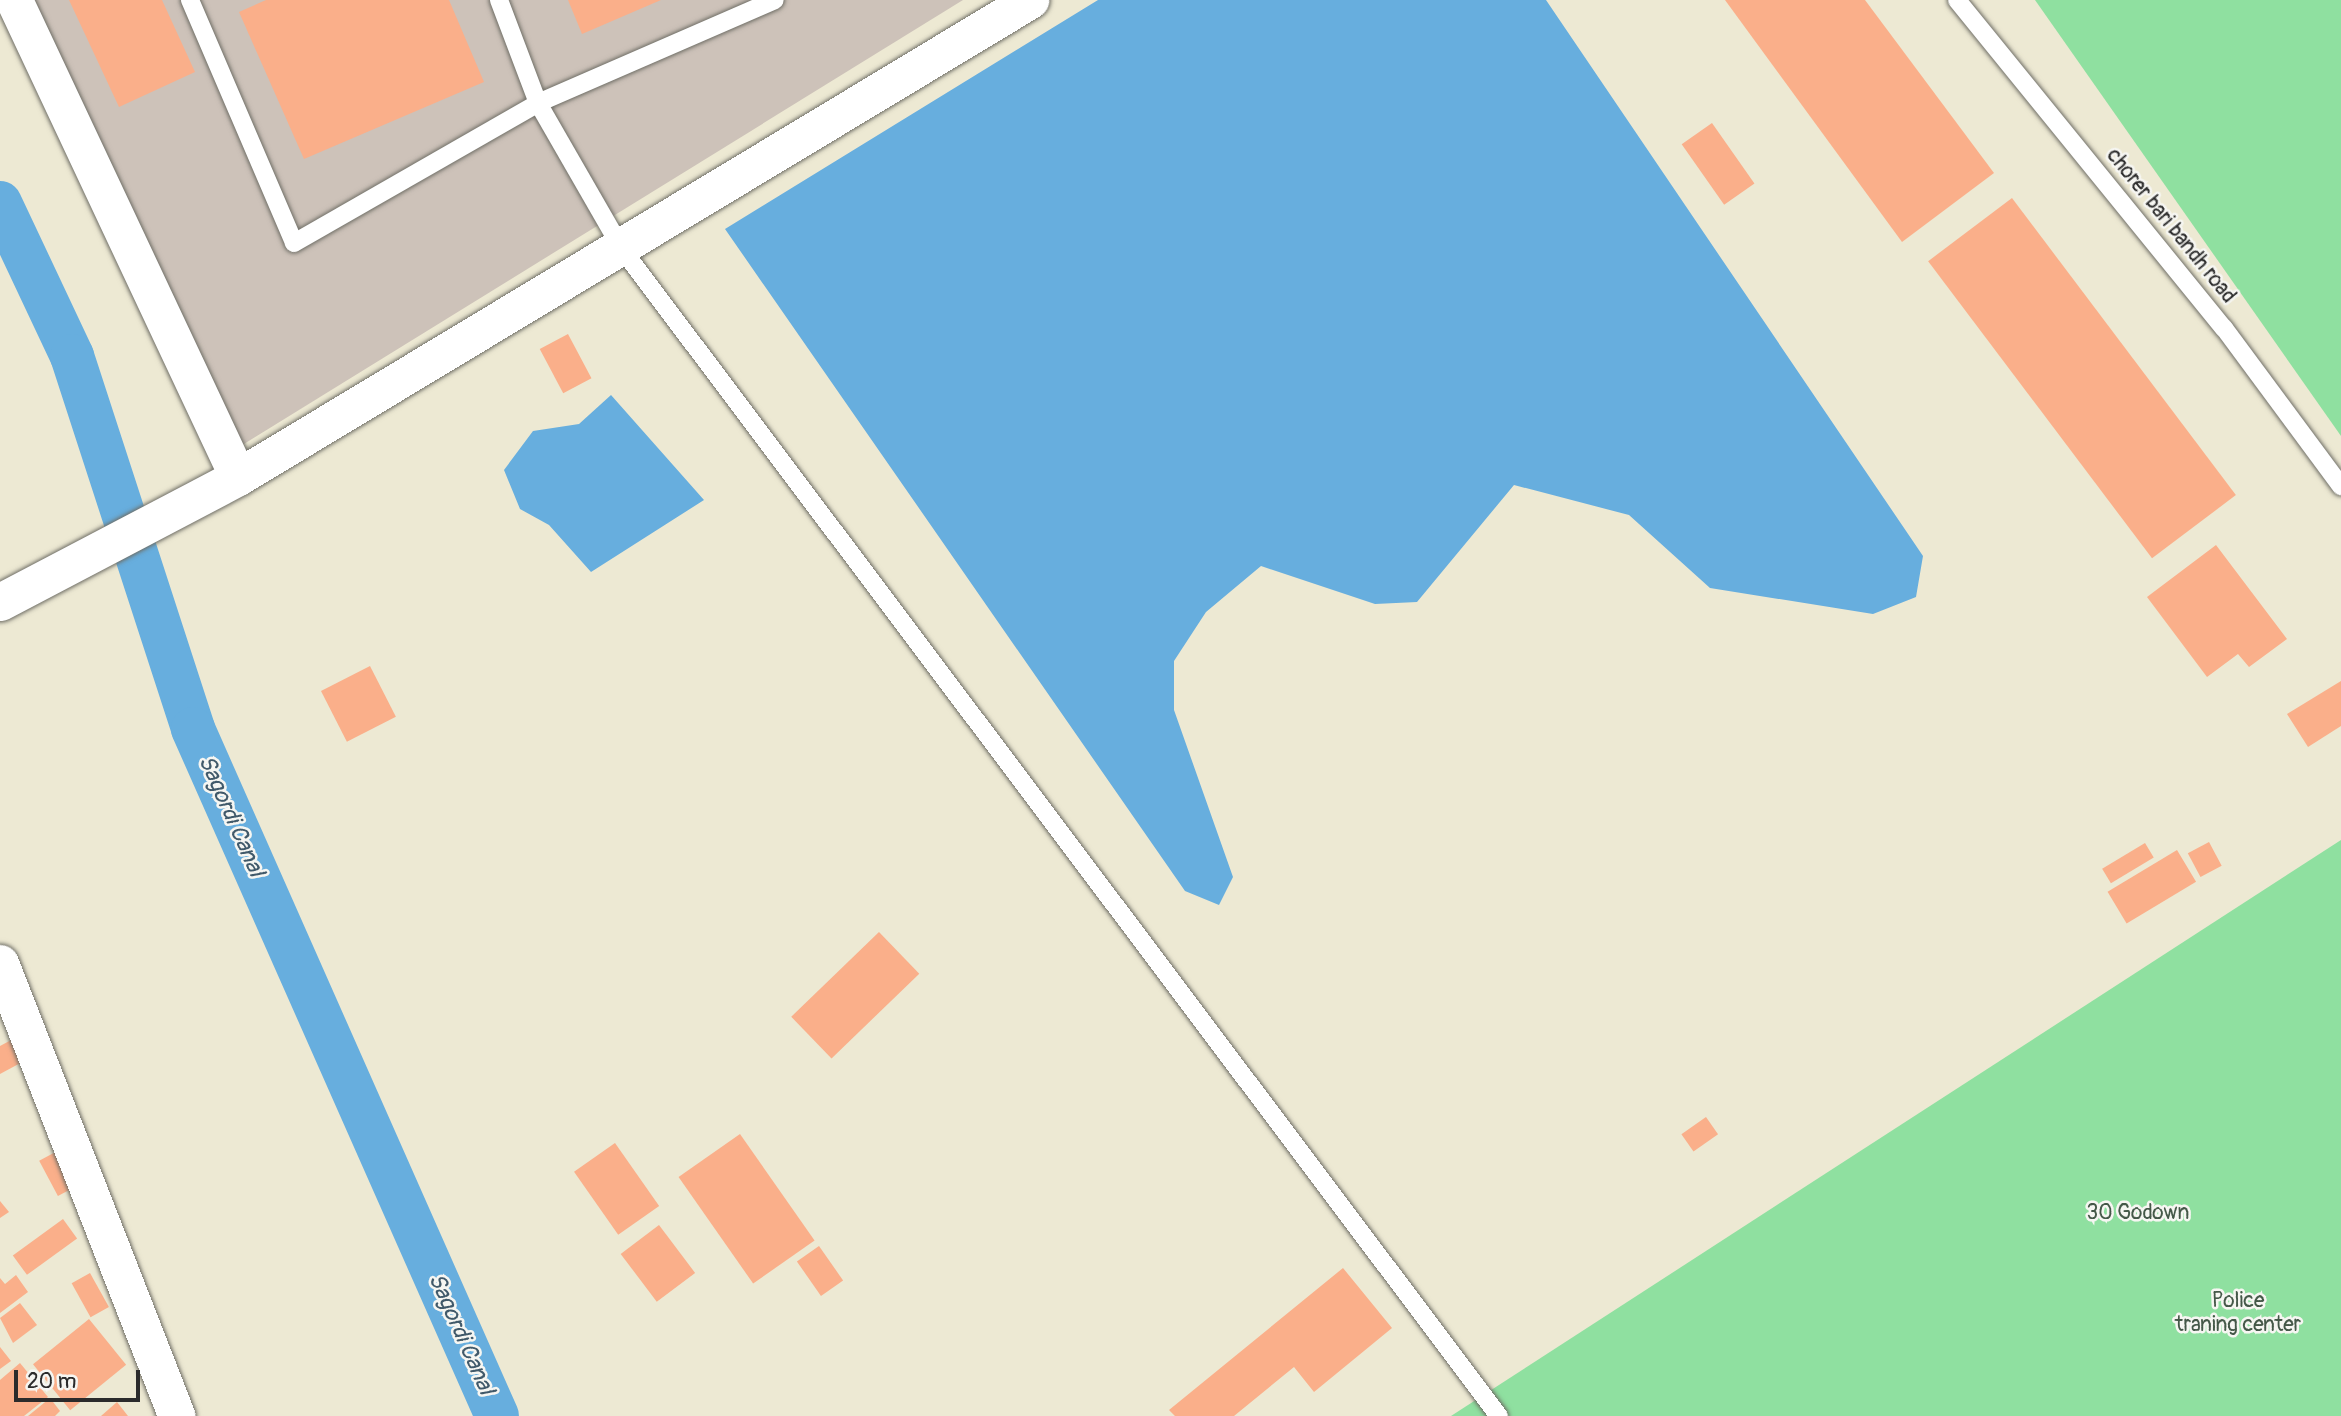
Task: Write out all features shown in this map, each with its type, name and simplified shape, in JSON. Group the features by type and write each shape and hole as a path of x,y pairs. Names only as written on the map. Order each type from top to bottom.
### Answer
{"street":[{"path":"14,0 224,485"},
{"path":"0,603 224,485 622,249 1030,0"},
{"path":"0,963 177,1416"}],"lane":[{"path":"190,0 294,243 538,103 775,0"},
{"path":"499,0 538,103 622,249 1499,1416"},
{"name":"chorer bari bandh road","path":"1957,0 2224,328 2341,486"}],"shaded area":[{"path":"23,0 963,0 231,452"}],"green space":[{"path":"2035,0 2341,0 2341,436"},
{"name":"30 Godown","path":"2341,840 2341,1416 1451,1416"}],"water":[{"path":"1098,0 1546,0 1923,556 1916,597 1873,614 1710,588 1629,515 1514,485 1417,602 1375,604 1261,566 1206,612 1174,661 1174,710 1233,877 1219,905 1185,891 725,229"},
{"path":"611,395 704,500 591,572 549,525 520,509 504,470 533,431 579,424"}],"building":[{"path":"69,0 162,0 195,72 119,107"},
{"path":"266,0 449,0 484,82 304,159 239,12"},
{"path":"568,0 661,0 582,34"},
{"path":"1725,0 1865,0 1994,173 1902,242"},
{"path":"1712,123 1754,184 1724,205 1682,144"},
{"path":"2012,198 2236,495 2152,558 1928,261"},
{"path":"568,334 591,378 563,393 540,349"},
{"path":"2216,545 2287,639 2249,667 2238,654 2207,677 2147,597"},
{"path":"370,666 396,717 347,742 321,691"},
{"path":"2341,681 2341,726 2308,747 2287,714"},
{"path":"2209,842 2222,866 2200,877 2188,853"},
{"path":"2145,843 2154,858 2111,883 2102,869"},
{"path":"2177,850 2196,882 2127,923 2108,892"},
{"path":"879,932 919,974 832,1058 791,1017"},
{"path":"15,1038 26,1060 0,1074 0,1046"},
{"path":"1706,1117 1718,1134 1693,1151 1681,1134"},
{"path":"740,1134 815,1240 753,1284 679,1177"},
{"path":"615,1143 659,1206 618,1235 574,1172"},
{"path":"63,1148 82,1183 58,1196 39,1161"},
{"path":"0,1201 9,1212 0,1218"},
{"path":"63,1219 77,1238 27,1275 13,1255"},
{"path":"659,1225 695,1273 657,1302 621,1254"},
{"path":"819,1246 843,1280 821,1296 797,1261"},
{"path":"1343,1268 1392,1328 1314,1392 1294,1367 1234,1416 1175,1416 1169,1410"},
{"path":"90,1273 109,1307 91,1317 72,1283"},
{"path":"16,1275 28,1292 0,1313 0,1278 5,1284"},
{"path":"20,1303 37,1325 13,1343 0,1318"},
{"path":"89,1319 126,1365 70,1410 33,1364"},
{"path":"0,1347 11,1361 0,1369"},
{"path":"20,1363 48,1397 24,1416 0,1416 0,1380"},
{"path":"50,1398 60,1411 55,1416 28,1416"},
{"path":"117,1402 128,1416 101,1416"}],"waterway":[{"name":"Sagordi Canal","path":"0,203 72,356 193,729 497,1416"}],"park label":[{"name":"Police traning center","path":"2238,1313"}]}
